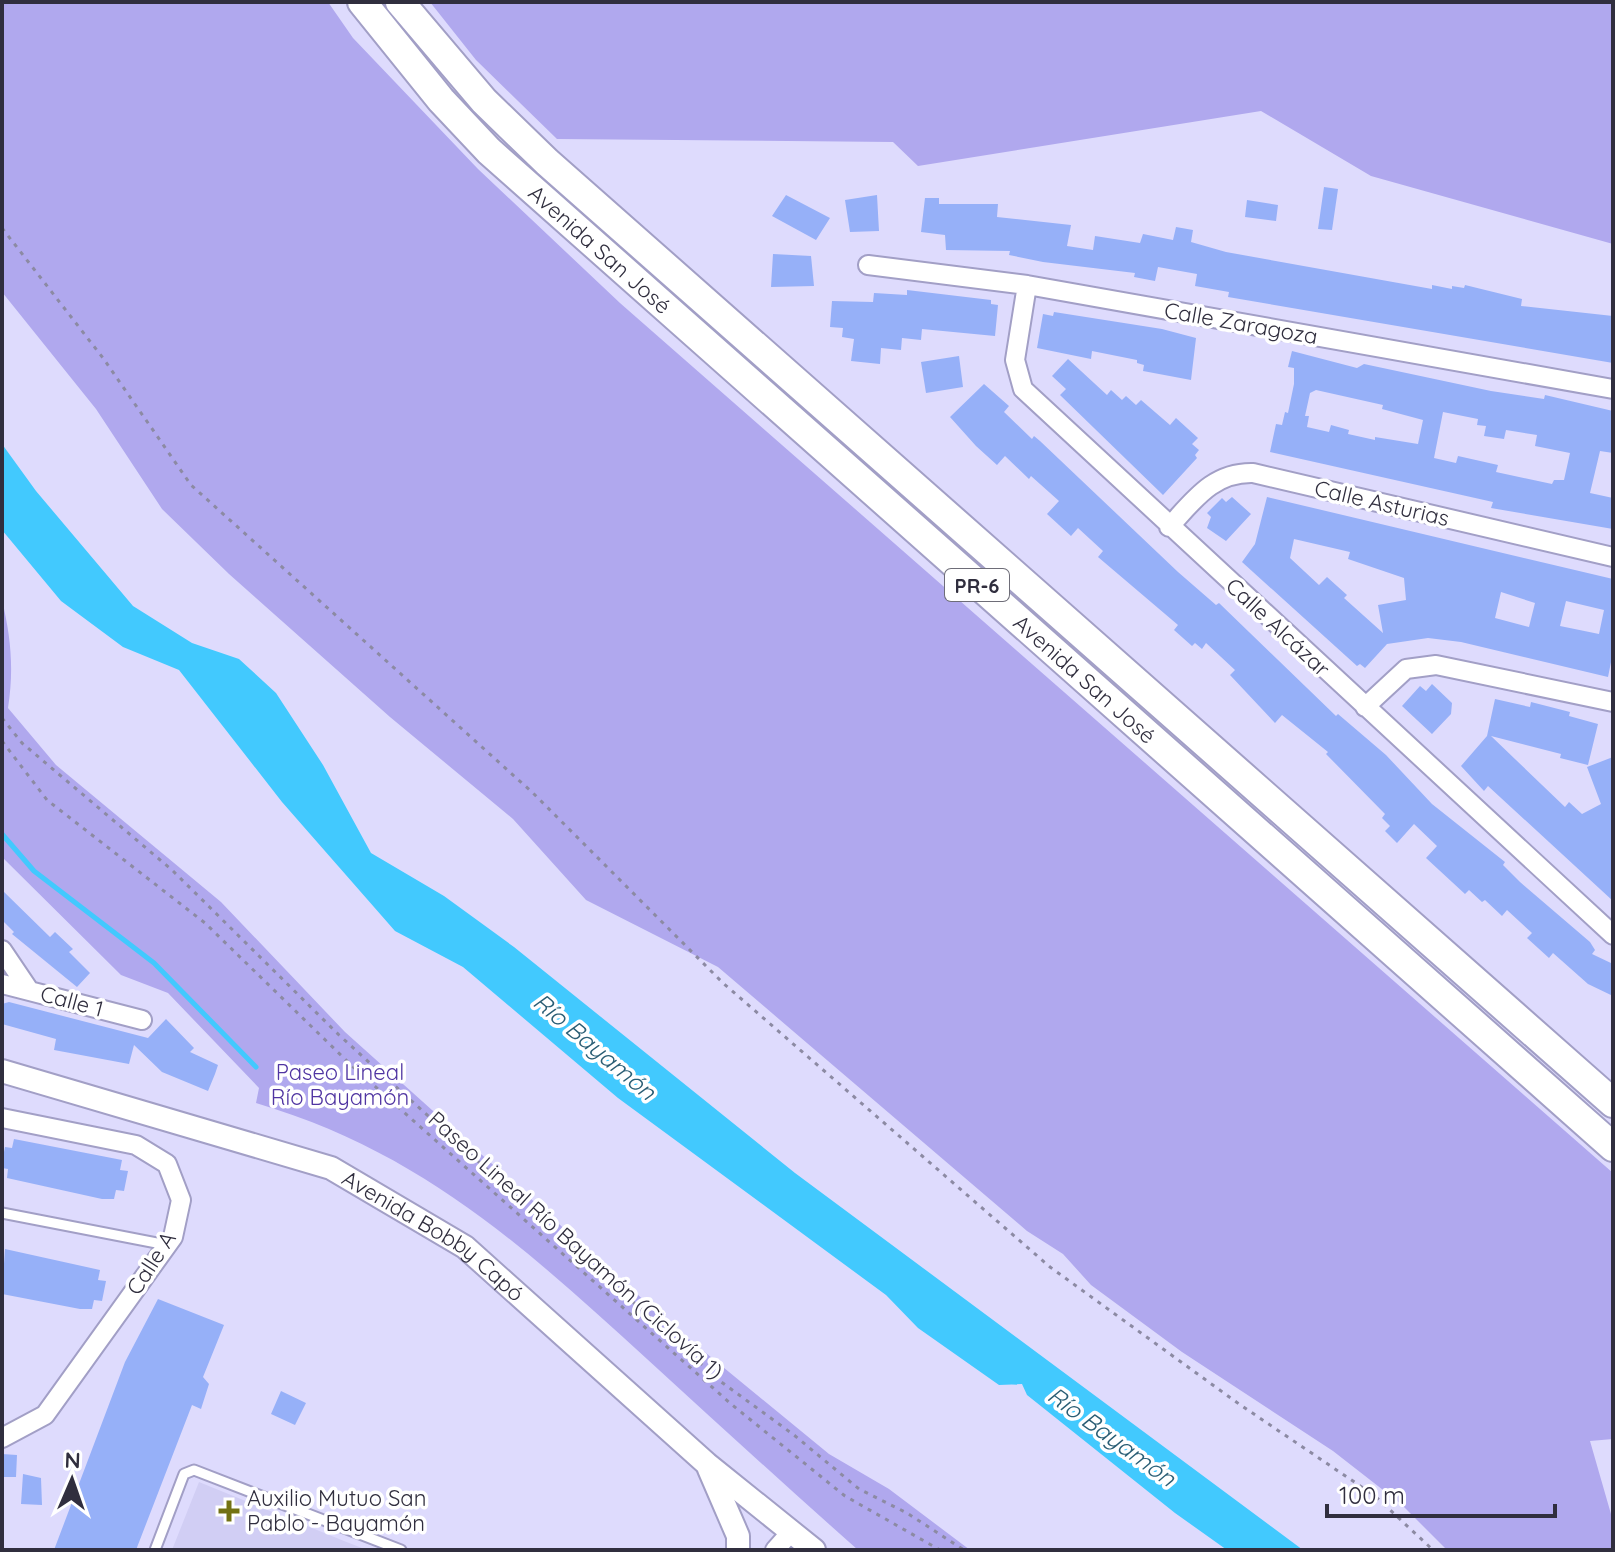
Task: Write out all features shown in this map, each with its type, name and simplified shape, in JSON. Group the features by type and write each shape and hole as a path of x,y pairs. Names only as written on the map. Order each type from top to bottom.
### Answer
{"main road":[{"name":"Avenida San José","path":"362,2 441,100 489,151 1613,1147"},
{"name":"Avenida San José","path":"400,2 446,60 547,162 1613,1103"}],"street":[{"name":"Calle Zaragoza","path":"868,265 1027,285 1613,389"},
{"name":"Calle Alcázar","path":"1027,285 1015,360 1023,389 1613,935"},
{"name":"Calle Asturias","path":"1169,527 1208,486 1220,478 1253,473 1613,557"},
{"path":"1365,707 1406,669 1436,665 1613,702"},
{"path":"2,950 29,990"},
{"name":"Calle 1","path":"2,984 142,1020"},
{"name":"Avenida Bobby Capó","path":"2,1071 331,1168 465,1247 707,1464 814,1550"},
{"name":"Calle A","path":"2,1118 136,1145 167,1164 181,1200 173,1237 45,1415 2,1438"},
{"path":"707,1464 738,1536 738,1550"},
{"path":"775,1550 791,1532"},
{"name":"Avenida Bobby Capó","path":"791,1532 805,1550"}],"lane":[{"path":"2,1213 167,1245"},
{"path":"155,1550 184,1474 194,1470 401,1550"}],"path":[{"path":"2,228 103,358 191,485 533,793 723,983 1050,1267 1239,1404 1375,1496 1433,1550"},
{"path":"2,718 22,743 172,870 339,1035 720,1381 794,1435 859,1489 907,1513 964,1550"},
{"name":"Paseo Lineal Río Bayamón (Ciclovía 1)","path":"2,741 47,800 205,923 351,1065 701,1378 845,1496 940,1550"}],"shaded area":[{"name":"Auxilio Mutuo San Pablo - Bayamón","path":"199,1482 344,1541 367,1550 172,1550"}],"green space":[{"path":"2,2 328,2 353,38 478,169 620,303 1613,1173 1613,1439 1590,1441 1613,1521 1613,1550 1447,1550 1401,1504 1333,1451 1182,1352 1091,1285 1063,1254 1027,1231 718,967 586,900 513,819 390,717 229,574 162,509 96,409 2,292"},
{"path":"430,2 1613,2 1613,244 1371,176 1261,111 918,166 893,142 557,139 476,60"},
{"name":"Paseo Lineal Río Bayamón","path":"2,600 11,654 8,708 56,765 221,902 345,1032 667,1321 829,1454 889,1489 970,1550 858,1550 512,1241 420,1176 369,1148 315,1123 256,1103 259,1088 168,993 121,975 2,857"}],"water":[{"name":"Río Bayamón","path":"2,444 36,491 133,606 192,643 239,659 276,693 323,765 371,853 444,896 514,947 795,1173 1303,1550 1227,1550 1175,1513 1027,1395 1022,1384 999,1385 918,1328 886,1295 618,1098 463,967 395,931 282,802 179,670 123,647 61,601 2,530"}],"building":[{"path":"1324,187 1338,189 1332,230 1318,229"},
{"path":"786,195 830,218 816,240 772,216"},
{"path":"877,195 879,231 850,232 845,200"},
{"path":"925,198 939,198 939,204 998,204 997,217 1071,225 1067,246 1093,250 1095,236 1140,243 1143,234 1173,240 1176,227 1193,230 1191,242 1226,252 1432,289 1432,285 1452,289 1452,286 1464,288 1465,285 1522,299 1521,306 1613,316 1613,363 1228,297 1229,292 1195,286 1197,274 1158,267 1155,281 1134,277 1135,273 1009,255 1010,251 946,250 945,235 921,232"},
{"path":"1247,200 1278,205 1276,221 1245,217"},
{"path":"773,254 811,256 814,286 771,287"},
{"path":"907,290 991,300 991,304 998,305 995,336 922,329 921,340 902,338 901,350 881,348 880,364 851,361 854,339 842,337 843,328 830,327 832,301 873,302 874,293 907,295"},
{"path":"1054,312 1162,329 1196,338 1191,380 1143,371 1144,365 1137,363 1137,360 1092,351 1091,359 1037,348 1043,314 1053,316"},
{"path":"1292,351 1357,368 1364,364 1491,391 1544,399 1545,395 1613,411 1613,453 1600,451 1590,493 1613,498 1613,529 1491,508 1493,502 1270,452 1276,424 1282,425 1285,412 1288,413 1294,368 1288,367","holes":["1316,390 1383,405 1382,409 1423,420 1418,444 1375,437 1375,440 1348,434 1349,430 1331,425 1329,432 1307,427 1309,416 1305,416 1310,393","1443,412 1478,419 1477,425 1486,426 1484,436 1504,439 1506,430 1537,435 1535,446 1570,453 1564,480 1554,480 1552,484 1496,472 1498,465 1458,456 1456,463 1434,458"]},
{"path":"959,356 963,387 926,393 921,362"},
{"path":"1068,359 1107,395 1111,390 1122,400 1126,396 1136,405 1141,400 1170,425 1176,418 1198,438 1192,444 1199,450 1195,455 1197,458 1163,495 1060,395 1066,389 1052,376"},
{"path":"984,384 1009,406 1004,412 1032,439 1034,436 1040,441 1178,572 1216,605 1219,603 1336,716 1338,714 1386,755 1432,804 1505,862 1503,865 1520,882 1590,942 1595,950 1592,954 1613,964 1613,996 1588,984 1553,953 1549,958 1527,938 1532,933 1507,910 1502,916 1469,890 1465,894 1426,858 1437,846 1414,824 1397,843 1385,831 1390,826 1382,818 1385,814 1326,754 1328,752 1282,715 1275,723 1230,675 1235,670 1206,643 1202,649 1195,643 1192,646 1174,630 1178,625 1098,557 1103,551 1078,528 1071,536 1047,514 1059,501 1031,476 1029,479 1005,456 997,465 976,446 950,417"},
{"path":"1232,497 1251,514 1226,541 1207,528 1211,517 1207,513 1222,498 1226,502"},
{"path":"1267,497 1613,579 1613,652 1608,677 1461,642 1428,638 1387,644 1365,668 1360,664 1357,666 1242,562 1255,544","holes":["1294,539 1350,552 1348,559 1404,578 1406,600 1378,605 1383,633 1344,598 1347,595 1327,577 1319,585 1290,558","1501,592 1535,603 1529,627 1495,618","1566,601 1604,610 1599,634 1560,626"]},
{"path":"1432,684 1452,703 1451,714 1432,734 1402,706 1420,686 1426,691"},
{"path":"1495,699 1530,707 1531,702 1570,712 1569,716 1598,724 1588,765 1560,758 1561,754 1491,736 1565,807 1569,802 1582,814 1601,804 1587,767 1613,757 1613,901 1488,786 1484,791 1461,766 1487,736"},
{"path":"2,890 50,937 55,932 73,949 69,952 90,973 77,987 12,934 14,932 2,920"},
{"path":"9,1002 148,1038 166,1019 194,1048 190,1052 218,1065 208,1091 162,1072 134,1045 129,1064 54,1050 56,1039 2,1024 2,1004"},
{"path":"14,1139 122,1160 120,1170 128,1171 124,1191 116,1190 114,1199 102,1199 7,1178 8,1169 2,1168 2,1162 5,1147 12,1148"},
{"path":"5,1249 100,1270 98,1280 106,1281 102,1301 94,1300 92,1309 80,1309 2,1294"},
{"path":"158,1299 224,1325 203,1377 209,1384 201,1409 192,1405 136,1550 54,1550 125,1362"},
{"path":"281,1391 306,1403 295,1425 271,1414"},
{"path":"2,1454 17,1455 16,1477 2,1477"},
{"path":"23,1474 41,1478 42,1505 21,1504"}],"waterway":[{"path":"2,834 34,871 154,963 256,1067"}],"place":[{"name":"Auxilio Mutuo San Pablo - Bayamón","path":"229,1511"}]}
